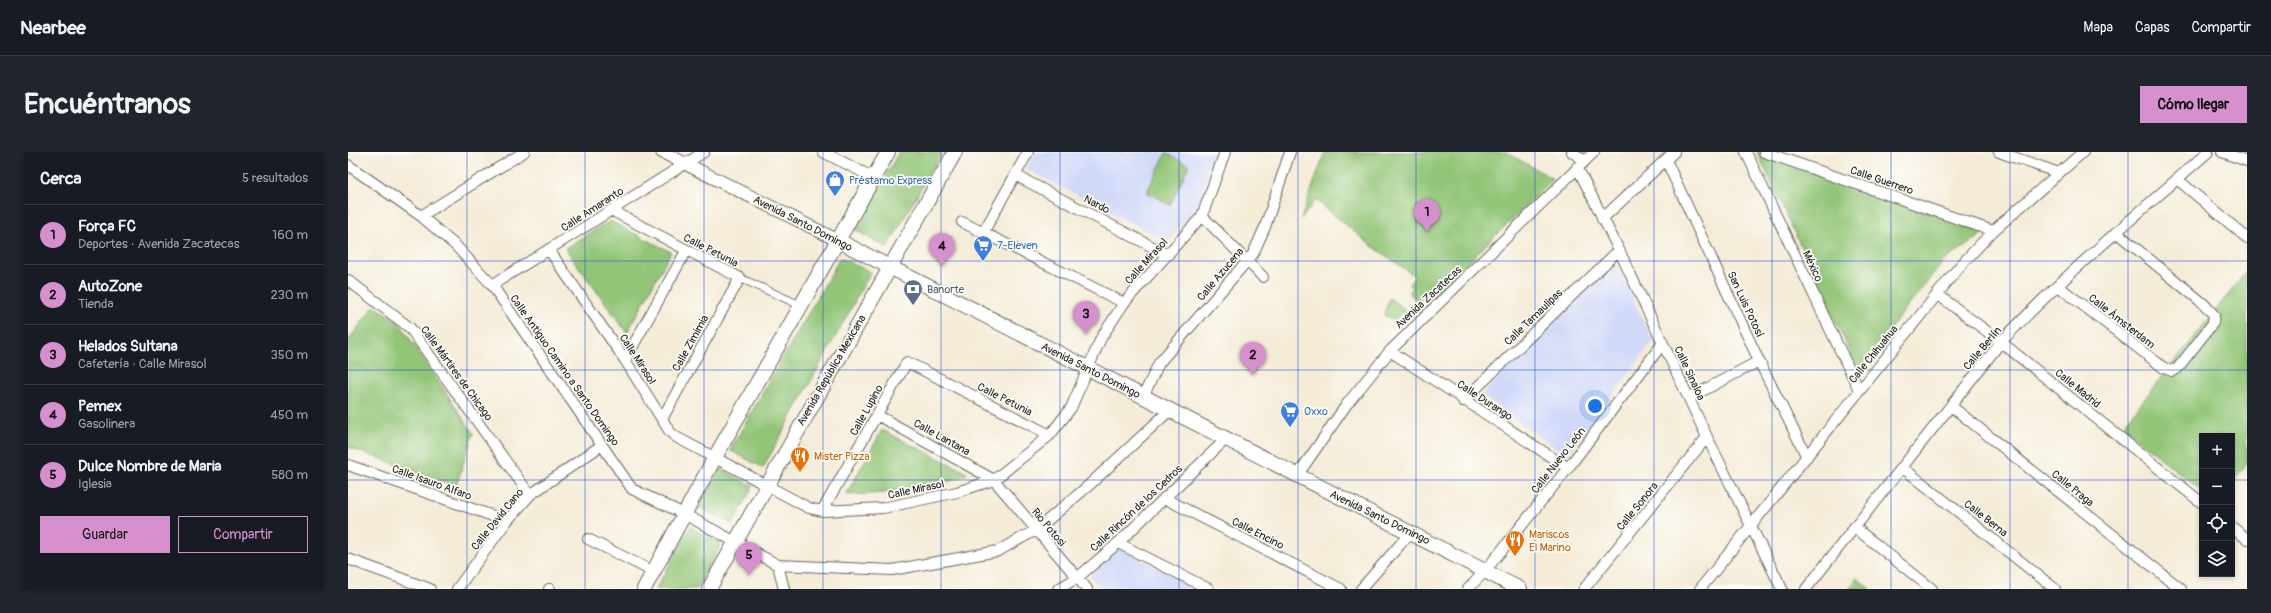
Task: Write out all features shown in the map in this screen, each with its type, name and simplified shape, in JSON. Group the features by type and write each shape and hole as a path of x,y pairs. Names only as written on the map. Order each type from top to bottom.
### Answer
{"main road":[{"path":"644,589 652,571 714,459 888,152"},
{"name":"Avenida República Mexicana","path":"709,589 734,541 955,152"},
{"name":"Avenida Santo Domingo","path":"837,240 1520,589"}],"street":[{"path":"422,216 524,152"},
{"name":"Avenida Santo Domingo","path":"662,152 837,240"},
{"name":"Calle Amaranto","path":"492,285 704,152"},
{"path":"823,152 874,178"},
{"path":"983,233 1028,152"},
{"name":"Calle Mirasol","path":"549,250 625,360 662,419 676,438 809,508 822,511 883,508 919,502 994,480 1050,435 1071,408 1101,338 1124,303 1202,216 1225,152"},
{"name":"Calle Azucena","path":"1143,396 1159,363 1248,262 1263,232 1290,152"},
{"path":"1572,152 1581,164"},
{"name":"Avenida Zacatecas","path":"1297,476 1346,404 1390,351 1594,152"},
{"path":"1602,219 1674,152"},
{"name":"México","path":"1746,152 1859,390"},
{"name":"Calle Guerrero","path":"1764,152 1992,231"},
{"path":"1999,152 2059,173"},
{"name":"Calle Chihuahua","path":"1700,589 1964,260 1992,231 2083,152"},
{"name":"Calle Berlín","path":"1806,589 2001,342 2116,232 2208,152"},
{"path":"2222,152 2247,162"},
{"name":"San Luis Potosí","path":"1666,160 1759,361 1807,457"},
{"name":"Calle Sinaloa","path":"1581,164 1602,219 1619,250 1707,437 1752,525 1782,589"},
{"name":"Calle Antiguo Camino a Santo Domingo","path":"348,165 422,216 456,246 492,285 632,489 684,514 778,565 869,571 913,568 998,551 1036,530 1087,487 1170,410"},
{"name":"Nardo","path":"1015,175 1168,255"},
{"path":"2177,179 2247,238"},
{"name":"Calle Petunia","path":"611,210 686,251 740,278 802,306"},
{"path":"1202,216 1263,277"},
{"path":"962,222 1124,303"},
{"name":"Calle Ámsterdam","path":"2058,286 2164,368 2172,371 2177,369 2213,323 2214,315 2204,304 2116,232"},
{"name":"Calle Tamaulipas","path":"1463,401 1619,250"},
{"path":"625,360 686,251"},
{"name":"Calle Zimimia","path":"662,419 740,278"},
{"name":"Calle Mártires de Chicago","path":"348,280 410,328 530,495"},
{"name":"Calle Madrid","path":"1937,294 2001,342 2199,501"},
{"name":"Calle Nuevo León","path":"1468,589 1485,571 1568,468 1663,343"},
{"name":"Calle Durango","path":"1390,351 1463,401 1568,468"},
{"path":"1689,398 1759,361"},
{"name":"Calle Petunia","path":"907,362 1050,435"},
{"name":"Calle Lupino","path":"822,511 907,362"},
{"name":"Calle Praga","path":"1951,406 2181,589"},
{"name":"Calle Lantana","path":"877,415 994,480"},
{"name":"Calle Sonora","path":"1584,589 1707,437"},
{"name":"Calle Rincón de los Cedros","path":"1058,589 1077,578 1118,542 1226,439"},
{"name":"Calle David Cano","path":"457,589 508,521 530,495 602,445"},
{"name":"Calle Isauro Alfaro","path":"348,464 508,521"},
{"name":"Calle Berna","path":"1902,467 2055,589"},
{"name":"Rio Potosi","path":"994,480 1087,589"},
{"name":"Calle Encino","path":"1164,498 1341,589"},
{"path":"1854,528 1932,589"},
{"path":"2235,529 2247,539"},
{"path":"1361,589 1411,532"},
{"path":"588,539 652,571"},
{"path":"1118,542 1209,589"},
{"path":"348,559 430,589"},
{"path":"778,565 784,589"}],"shaded area":[{"path":"1036,152 1215,152 1199,204 1167,241 1026,169"},
{"path":"1616,263 1653,341 1567,456 1481,395"},
{"path":"1119,547 1195,589 1101,589 1089,576"}],"green space":[{"path":"899,152 942,152 887,248 855,230"},
{"path":"1325,152 1506,152 1553,179 1436,294 1432,289 1419,301 1409,293 1413,288 1409,285 1415,276 1368,243 1316,200 1301,219"},
{"path":"1757,152 1986,232 1944,261 1858,369"},
{"path":"1166,153 1189,165 1170,205 1147,192"},
{"path":"610,221 671,252 627,333 565,248"},
{"path":"840,258 871,272 763,468 730,450"},
{"path":"2247,271 2247,438 2245,441 2247,443 2247,463 2235,479 2235,433 2199,433 2199,489 2122,427"},
{"path":"1389,298 1406,310 1394,321 1384,315"},
{"path":"374,306 398,321 473,433 456,486 348,447 348,341"},
{"path":"882,430 968,473 955,479 925,487 875,494 846,495"},
{"path":"720,469 753,486 733,524 699,507"},
{"path":"690,527 721,544 697,589 656,589"},
{"path":"1857,578 1871,589 1849,589"}],"place":[{"name":"Préstamo Express","path":"835,197"},
{"name":"Força FC","path":"1427,232"},
{"name":"7-Eleven","path":"983,262"},
{"name":"Pemex","path":"942,266"},
{"name":"Banorte","path":"913,306"},
{"name":"Helados Sultana","path":"1086,334"},
{"name":"AutoZone","path":"1253,375"},
{"name":"Oxxo","path":"1290,428"},
{"name":"Mister Pizza","path":"800,473"},
{"name":"Mariscos El Marino","path":"1515,557"},
{"name":"Dulce Nombre de Maria","path":"749,575"}]}
